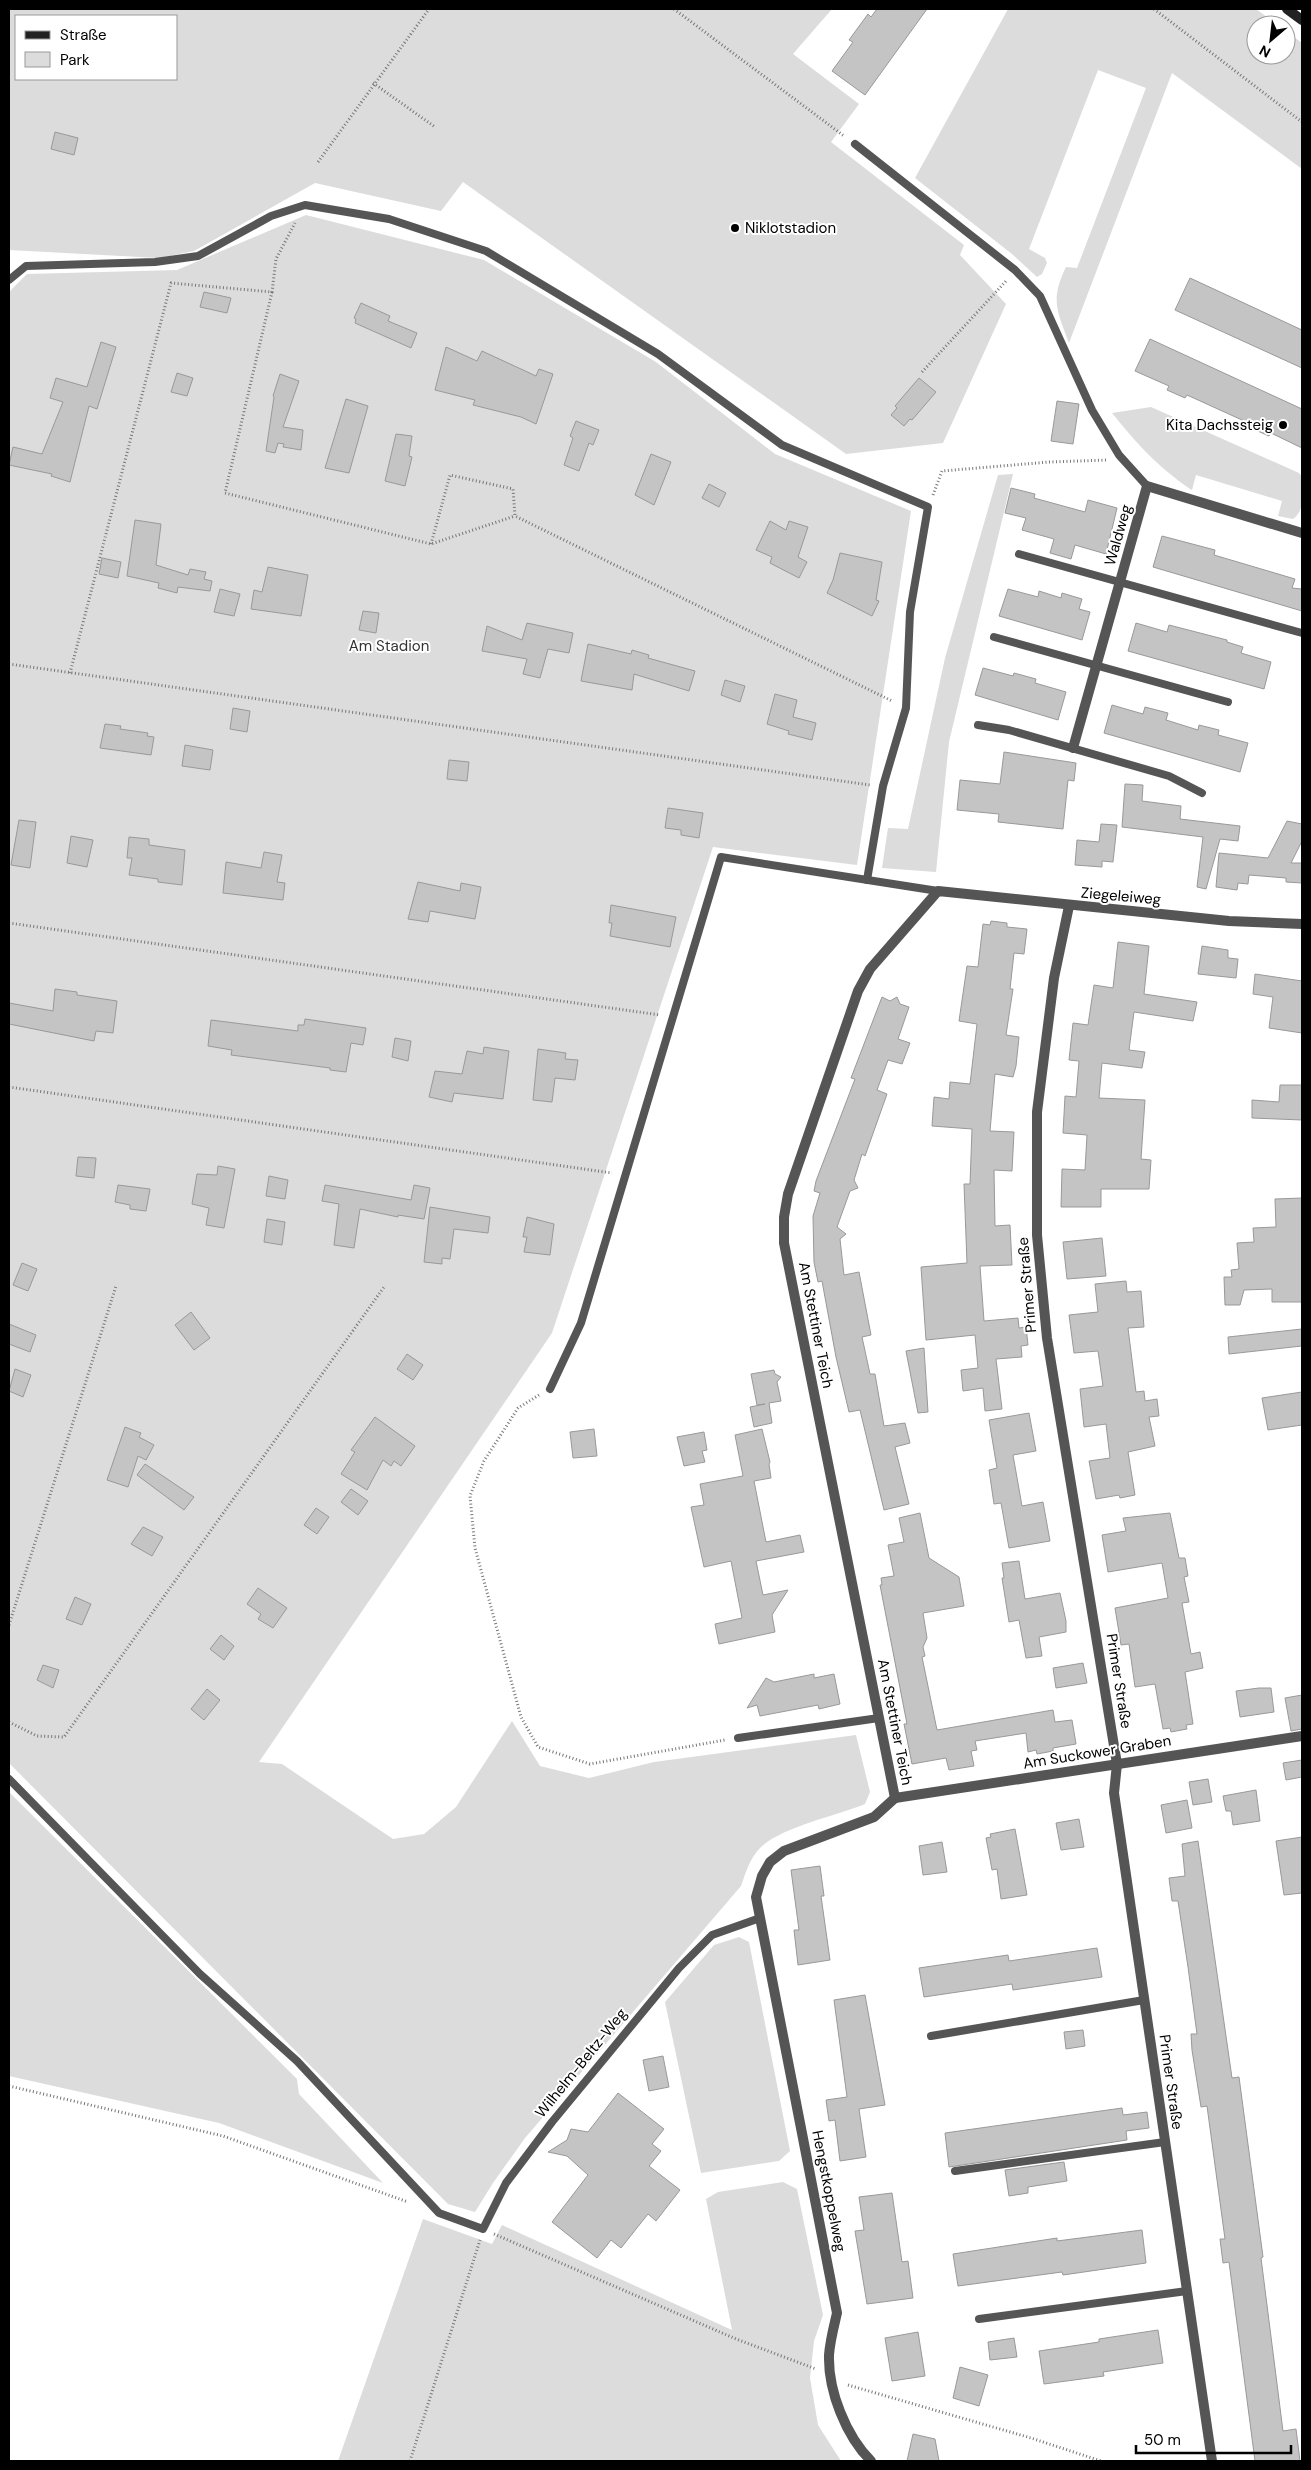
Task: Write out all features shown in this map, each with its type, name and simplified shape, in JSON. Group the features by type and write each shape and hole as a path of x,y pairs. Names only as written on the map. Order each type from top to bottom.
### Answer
{"main road":[{"path":"1287,9 1302,20"}],"street":[{"path":"1147,486 1302,533"},
{"name":"Waldweg","path":"1073,748 1147,486"},
{"name":"Ziegeleiweg","path":"938,891 1229,921 1302,924"},
{"name":"Am Stettiner Teich","path":"895,1798 784,1243 784,1217 788,1194 858,991 870,969 938,891"},
{"name":"Primer Straße","path":"1069,906 1054,978 1037,1112 1037,1235 1047,1338 1117,1764 1114,1793 1212,2461"},
{"name":"Am Suckower Graben","path":"895,1798 1302,1736"},
{"path":"760,1918 756,1897 762,1876 770,1862 784,1851 874,1817 895,1798"},
{"name":"Hengstkoppelweg","path":"760,1918 837,2313 829,2355 830,2374 836,2397 850,2432 871,2461"}],"lane":[{"path":"855,144 1015,270 1040,296 1092,410 1119,455 1147,486"},
{"path":"9,280 26,266 155,262 198,256 271,216 305,205 389,219 486,251 658,354 782,445 928,508 910,612 906,708 882,786 867,880"},
{"path":"1019,554 1302,633"},
{"path":"994,638 1228,702"},
{"path":"978,725 1009,730 1170,776 1202,793"},
{"path":"550,1389 581,1322 720,858 938,891"},
{"path":"738,1738 879,1718"},
{"path":"9,1779 200,1974 297,2061 439,2212 483,2229"},
{"name":"Wilhelm-Beltz-Weg","path":"483,2229 506,2183 552,2122 679,1968 712,1935 760,1918"},
{"path":"931,2036 1144,2000"},
{"path":"955,2171 1165,2142"},
{"path":"979,2319 1187,2291"}],"path":[{"path":"318,162 428,9"},
{"path":"674,9 855,144"},
{"path":"1154,9 1302,122"},
{"path":"373,83 435,127"},
{"path":"305,205 276,259 272,292 225,493 431,544 515,516 906,708"},
{"path":"922,372 1015,270"},
{"path":"70,672 171,283 272,292"},
{"path":"928,508 942,471 1049,462 1104,461 1119,455"},
{"path":"431,544 450,474 513,489 515,516"},
{"path":"9,664 882,786"},
{"path":"9,924 673,1017"},
{"path":"9,1088 625,1175"},
{"path":"9,1625 116,1286"},
{"path":"9,1722 37,1736 64,1737 384,1288"},
{"path":"550,1389 518,1408 484,1461 470,1496 476,1548 521,1717 538,1747 590,1764 738,1738"},
{"path":"9,2086 223,2136 411,2203"},
{"path":"410,2461 483,2229 736,2340 830,2374 845,2385 1031,2438 1101,2461"}],"green space":[{"name":"Niklotstadion","path":"9,9 832,9 793,54 859,104 831,142 964,245 960,255 1006,304 943,443 846,454 463,182 441,211 315,183 194,251 159,258 9,250"},
{"path":"1008,9 1256,9 1264,15 1246,15 1246,65 1296,65 1296,38 1302,43 1302,169 1172,73 1069,343 1057,305 1058,288 1061,278 1066,267 1077,268 1146,88 1098,70 1029,249 1045,258 1047,263 1042,274 1037,277 1012,254 915,178"},
{"name":"Am Stadion","path":"306,215 484,260 656,362 775,454 911,511 857,865 713,847 552,1333 259,1762 282,1764 393,1839 424,1834 456,1807 512,1721 540,1766 589,1778 654,1762 856,1735 870,1792 865,1804 795,1828 781,1834 760,1848 751,1861 741,1886 525,2138 475,2212 448,2204 9,1763 9,292 27,274 177,270"},
{"path":"1151,407 1299,473 1302,477 1302,505 1300,511 1293,519 1278,516 1282,501 1196,475 1192,490 1167,472 1148,454 1112,413"},
{"path":"1013,474 949,742 936,872 882,868 888,828 908,829 945,658 998,475"},
{"path":"9,1792 297,2079 299,2094 383,2183 219,2123 9,2076"},
{"path":"739,1937 749,1942 790,2151 779,2161 701,2173 665,2002 714,1945"},
{"path":"783,2182 797,2189 823,2315 814,2341 810,2378 818,2425 841,2461 338,2461 423,2219 492,2244 502,2225 732,2330 706,2199 718,2192"}],"building":[{"path":"877,9 927,9 865,95 832,71 853,42 849,40 868,14 871,17"},
{"path":"55,132 78,138 74,155 51,149"},
{"path":"1190,278 1302,330 1302,368 1175,310"},
{"path":"204,292 231,298 227,313 200,307"},
{"path":"361,303 390,316 388,321 417,333 411,348 355,323 356,319 354,318"},
{"path":"1150,339 1302,409 1302,448 1271,433 1269,436 1251,428 1253,425 1187,395 1185,398 1167,390 1169,386 1135,371"},
{"path":"101,342 116,347 97,409 89,406 70,482 51,476 52,474 9,465 13,447 42,454 63,402 50,398 56,378 87,387"},
{"path":"446,347 477,361 482,351 536,376 539,369 553,374 536,424 521,417 473,405 475,400 435,390"},
{"path":"177,373 193,378 187,396 171,392"},
{"path":"280,374 299,381 283,427 303,430 301,450 283,447 284,444 278,443 275,453 266,451 273,396"},
{"path":"919,378 936,392 912,420 910,419 904,426 891,415 897,408 895,406"},
{"path":"346,399 368,406 349,473 325,468"},
{"path":"1057,401 1079,404 1073,444 1051,441"},
{"path":"576,421 599,430 593,445 589,443 579,471 564,465 573,438 570,436"},
{"path":"396,434 412,436 409,456 412,457 405,486 385,481"},
{"path":"651,454 671,462 654,505 635,495"},
{"path":"709,484 726,493 719,507 702,498"},
{"path":"1011,488 1035,494 1034,498 1085,512 1088,500 1117,508 1106,554 1075,545 1071,559 1050,553 1054,539 1022,530 1026,518 1005,513"},
{"path":"135,520 161,524 156,565 188,575 190,569 206,572 204,579 212,581 210,591 178,587 177,593 158,588 159,583 127,576"},
{"path":"770,521 786,530 789,521 808,527 798,557 807,562 799,578 770,563 772,557 756,550"},
{"path":"1162,536 1215,550 1214,555 1295,579 1292,588 1302,589 1302,611 1153,567"},
{"path":"840,553 882,562 876,600 879,601 872,616 827,593 833,580"},
{"path":"102,558 121,562 118,578 99,574"},
{"path":"268,567 308,575 301,616 251,609 254,590 262,592"},
{"path":"220,589 240,594 234,616 214,612"},
{"path":"1008,589 1038,597 1039,591 1061,598 1062,593 1082,599 1079,609 1090,612 1082,640 999,616"},
{"path":"363,611 379,613 376,633 359,630"},
{"path":"527,623 573,633 569,653 548,649 540,678 523,674 527,659 482,651 487,626 522,640"},
{"path":"1136,623 1167,632 1169,625 1227,640 1227,642 1243,647 1241,653 1271,662 1264,689 1128,651"},
{"path":"588,644 631,654 632,650 649,655 648,658 695,671 689,691 634,674 632,690 581,681"},
{"path":"983,668 1013,676 1014,673 1036,679 1035,683 1066,692 1058,720 975,695"},
{"path":"725,680 745,686 740,702 721,695"},
{"path":"775,694 797,700 793,717 816,723 812,740 788,734 789,731 767,724"},
{"path":"1112,705 1143,714 1145,707 1168,713 1166,720 1198,730 1199,725 1219,730 1218,735 1248,743 1240,772 1104,733"},
{"path":"233,708 250,711 247,732 230,729"},
{"path":"105,724 121,726 120,729 148,733 147,736 154,737 151,755 100,748"},
{"path":"185,745 213,750 210,770 182,766"},
{"path":"1004,752 1076,763 1074,781 1068,780 1063,829 998,822 999,814 957,810 960,780 1000,784"},
{"path":"449,760 469,762 467,781 447,779"},
{"path":"1125,784 1143,785 1142,801 1181,806 1180,819 1240,826 1238,841 1220,839 1206,889 1197,887 1203,837 1122,827"},
{"path":"668,808 703,813 699,838 681,835 681,830 665,828"},
{"path":"19,820 36,822 30,868 11,865"},
{"path":"1287,821 1302,824 1302,841 1291,863 1302,863 1302,883 1286,882 1286,878 1249,875 1248,884 1238,883 1237,890 1216,887 1219,853 1268,858"},
{"path":"1101,824 1117,825 1113,862 1102,861 1102,867 1075,865 1077,840 1099,842"},
{"path":"71,836 93,840 87,867 67,863"},
{"path":"129,837 149,839 149,845 185,850 182,885 158,882 158,879 129,875 132,858 127,858"},
{"path":"264,852 282,855 277,882 285,883 283,900 223,893 226,862 261,868"},
{"path":"418,882 460,891 461,883 481,887 475,919 430,911 428,922 408,919"},
{"path":"611,905 676,917 670,947 610,936 612,923 609,923"},
{"path":"991,921 1007,923 1007,927 1027,929 1024,954 1014,953 1010,989 1013,989 1006,1035 1019,1037 1016,1066 1013,1077 995,1074 990,1131 1014,1132 1012,1171 994,1170 995,1226 1010,1225 1012,1265 980,1266 984,1321 1018,1318 1019,1328 1026,1327 1028,1345 1021,1346 1022,1357 996,1359 1002,1409 985,1411 983,1388 963,1391 961,1370 978,1368 975,1335 926,1340 921,1267 967,1263 964,1184 970,1184 972,1129 932,1126 934,1097 949,1099 950,1082 970,1084 977,1024 959,1021 967,966 978,967 983,924 990,925"},
{"path":"1118,942 1149,946 1144,994 1197,1002 1193,1021 1134,1012 1129,1050 1145,1052 1142,1068 1102,1063 1099,1098 1145,1100 1141,1159 1151,1160 1149,1189 1101,1189 1101,1207 1061,1207 1062,1169 1085,1170 1087,1135 1063,1133 1065,1096 1076,1097 1079,1061 1069,1060 1073,1023 1088,1025 1094,985 1113,988"},
{"path":"1202,946 1228,950 1228,958 1238,959 1236,978 1198,974"},
{"path":"1255,974 1302,981 1302,1033 1269,1028 1273,997 1253,994"},
{"path":"55,989 77,992 77,995 117,1001 113,1033 96,1031 94,1041 9,1024 9,1003 53,1011"},
{"path":"882,997 890,1001 897,997 900,1004 909,1007 898,1039 910,1043 902,1064 888,1060 877,1090 887,1094 865,1156 862,1154 854,1180 858,1188 850,1191 837,1227 846,1234 840,1239 844,1275 859,1272 871,1335 862,1337 870,1374 875,1374 884,1426 905,1423 910,1443 895,1447 909,1504 884,1510 860,1410 849,1412 836,1357 822,1281 818,1282 814,1262 813,1216 820,1193 814,1191 816,1181 855,1079 851,1078"},
{"path":"305,1019 366,1028 363,1045 351,1043 346,1072 330,1070 330,1068 231,1055 232,1050 208,1046 211,1020 298,1031 298,1025 304,1025"},
{"path":"395,1038 411,1041 408,1061 392,1057"},
{"path":"484,1047 509,1051 503,1099 454,1093 452,1102 429,1097 435,1071 462,1074 467,1051 483,1054"},
{"path":"538,1049 566,1053 565,1059 578,1060 575,1080 555,1078 552,1102 533,1100"},
{"path":"1280,1085 1302,1085 1302,1120 1252,1118 1252,1100 1279,1102"},
{"path":"78,1157 96,1158 94,1178 76,1176"},
{"path":"218,1166 235,1169 224,1228 206,1225 209,1208 192,1204 197,1174 217,1175"},
{"path":"269,1176 288,1180 285,1199 266,1196"},
{"path":"118,1185 150,1189 146,1211 130,1209 130,1205 115,1202"},
{"path":"325,1185 411,1200 414,1185 430,1188 424,1219 398,1215 398,1217 360,1209 354,1248 334,1245 339,1204 322,1201"},
{"path":"1302,1198 1302,1302 1272,1302 1272,1289 1244,1290 1240,1305 1225,1305 1224,1277 1232,1277 1231,1270 1239,1269 1237,1243 1254,1242 1253,1228 1276,1227 1275,1199"},
{"path":"430,1207 490,1217 488,1233 454,1229 450,1259 442,1258 442,1264 424,1262"},
{"path":"527,1217 554,1224 550,1255 524,1252 527,1237 523,1237"},
{"path":"267,1219 285,1222 282,1245 264,1242"},
{"path":"1102,1238 1106,1276 1067,1279 1063,1242"},
{"path":"22,1263 37,1269 28,1291 13,1285"},
{"path":"1126,1281 1127,1292 1141,1291 1144,1327 1128,1328 1136,1392 1144,1391 1145,1401 1157,1399 1159,1416 1149,1417 1155,1446 1128,1452 1135,1495 1120,1498 1119,1495 1096,1499 1089,1461 1110,1458 1106,1424 1084,1427 1080,1389 1103,1386 1098,1351 1074,1353 1069,1315 1098,1312 1095,1284"},
{"path":"191,1312 210,1338 194,1350 175,1325"},
{"path":"9,1324 36,1335 30,1352 9,1344"},
{"path":"1302,1329 1302,1346 1229,1354 1228,1337"},
{"path":"924,1348 928,1412 918,1413 906,1351"},
{"path":"407,1354 423,1365 413,1380 397,1369"},
{"path":"15,1369 31,1375 23,1397 9,1391"},
{"path":"774,1370 775,1374 781,1377 777,1382 781,1401 769,1403 772,1423 754,1427 750,1407 765,1404 757,1405 751,1374"},
{"path":"1302,1392 1302,1425 1268,1430 1262,1398"},
{"path":"1029,1413 1036,1451 1013,1455 1022,1506 1043,1502 1050,1541 1009,1548 1001,1503 994,1504 989,1470 997,1468 989,1420"},
{"path":"375,1417 415,1446 401,1466 394,1461 391,1466 383,1460 367,1490 341,1474 355,1452 351,1450"},
{"path":"125,1427 141,1433 139,1437 154,1445 146,1460 138,1456 128,1487 107,1480"},
{"path":"594,1429 597,1456 573,1458 570,1432"},
{"path":"762,1429 770,1462 771,1478 754,1481 766,1542 800,1535 804,1552 756,1561 763,1595 788,1590 772,1615 775,1632 719,1644 715,1624 742,1618 731,1561 704,1567 691,1507 704,1505 700,1484 743,1476 735,1435"},
{"path":"704,1432 707,1450 702,1451 705,1462 684,1466 677,1437"},
{"path":"145,1464 194,1497 184,1510 137,1475"},
{"path":"351,1489 368,1501 358,1515 341,1502"},
{"path":"316,1508 329,1517 317,1534 304,1525"},
{"path":"920,1513 929,1558 959,1577 964,1606 923,1613 927,1638 923,1647 925,1656 922,1657 937,1730 1053,1710 1055,1722 1072,1720 1076,1744 1053,1748 1053,1751 1037,1754 1036,1750 1028,1752 1026,1733 975,1741 977,1750 971,1751 974,1766 949,1770 946,1758 912,1764 904,1724 907,1724 880,1585 882,1585 881,1578 894,1576 888,1545 904,1542 899,1518"},
{"path":"1170,1513 1179,1558 1185,1558 1188,1576 1184,1577 1189,1602 1182,1603 1191,1654 1200,1652 1203,1668 1185,1672 1193,1724 1186,1725 1187,1729 1171,1732 1170,1728 1163,1729 1155,1684 1135,1687 1129,1644 1121,1645 1115,1608 1168,1598 1162,1563 1108,1572 1102,1535 1126,1531 1123,1518"},
{"path":"143,1527 163,1537 152,1556 131,1544"},
{"path":"1019,1561 1025,1599 1060,1593 1066,1621 1066,1632 1039,1637 1042,1656 1026,1658 1019,1620 1009,1622 1002,1578 1004,1578 1002,1563"},
{"path":"258,1588 287,1608 273,1628 258,1619 261,1614 247,1604"},
{"path":"75,1597 91,1604 82,1625 66,1619"},
{"path":"221,1635 234,1646 224,1660 210,1649"},
{"path":"1083,1663 1087,1683 1056,1688 1053,1668"},
{"path":"43,1665 59,1670 53,1688 37,1680"},
{"path":"814,1674 814,1678 834,1674 840,1704 819,1709 818,1705 760,1716 757,1705 747,1708 766,1678 774,1682"},
{"path":"1271,1688 1274,1712 1240,1717 1236,1691"},
{"path":"207,1689 220,1700 204,1720 191,1709"},
{"path":"1302,1695 1302,1729 1291,1731 1285,1698"},
{"path":"1302,1760 1302,1777 1286,1780 1283,1763"},
{"path":"1208,1779 1212,1802 1193,1805 1189,1782"},
{"path":"1256,1790 1260,1821 1233,1825 1231,1811 1226,1811 1223,1796"},
{"path":"1187,1800 1192,1828 1166,1833 1161,1805"},
{"path":"1079,1819 1084,1847 1061,1850 1056,1823"},
{"path":"1015,1829 1027,1895 1001,1899 997,1869 992,1870 986,1838 991,1837 990,1834"},
{"path":"1302,1837 1302,1893 1284,1895 1276,1841"},
{"path":"1198,1841 1232,2078 1239,2077 1263,2257 1261,2258 1283,2431 1296,2429 1300,2461 1255,2461 1229,2262 1223,2263 1220,2239 1225,2239 1207,2106 1201,2107 1192,2050 1191,2034 1197,2034 1188,1967 1178,1901 1172,1901 1169,1878 1185,1876 1182,1844"},
{"path":"942,1842 947,1872 923,1875 919,1846"},
{"path":"820,1866 824,1896 821,1896 830,1960 798,1965 794,1930 799,1930 791,1870"},
{"path":"1097,1948 1102,1977 1013,1990 1012,1984 924,1997 919,1968 1008,1955 1009,1961"},
{"path":"865,1995 885,2105 859,2109 866,2157 840,2161 835,2120 829,2121 826,2100 847,2097 834,2000"},
{"path":"1083,2030 1085,2046 1066,2049 1064,2032"},
{"path":"663,2056 669,2087 649,2091 643,2060"},
{"path":"618,2093 664,2129 652,2144 661,2151 649,2166 680,2190 656,2221 648,2214 621,2248 611,2240 597,2258 552,2222 588,2175 567,2156 548,2152 567,2140 571,2129 588,2132"},
{"path":"1122,2108 1123,2115 1147,2112 1149,2128 1126,2131 1127,2140 949,2167 945,2133"},
{"path":"1064,2162 1067,2181 1028,2187 1028,2193 1009,2196 1005,2170"},
{"path":"892,2193 902,2262 908,2261 913,2298 867,2304 855,2231 864,2230 859,2197"},
{"path":"1142,2230 1146,2263 1063,2275 1062,2272 958,2286 953,2254 1057,2238 1057,2241"},
{"path":"1158,2330 1163,2363 1103,2372 1104,2376 1044,2384 1039,2351 1099,2342 1099,2339"},
{"path":"918,2332 925,2376 892,2381 885,2338"},
{"path":"1014,2338 1017,2357 990,2360 988,2342"},
{"path":"960,2367 988,2375 979,2406 953,2398"},
{"path":"913,2434 935,2439 939,2461 907,2461"}],"place":[{"name":"Niklotstadion","path":"735,228"},
{"name":"Kita Dachssteig","path":"1283,425"}]}
